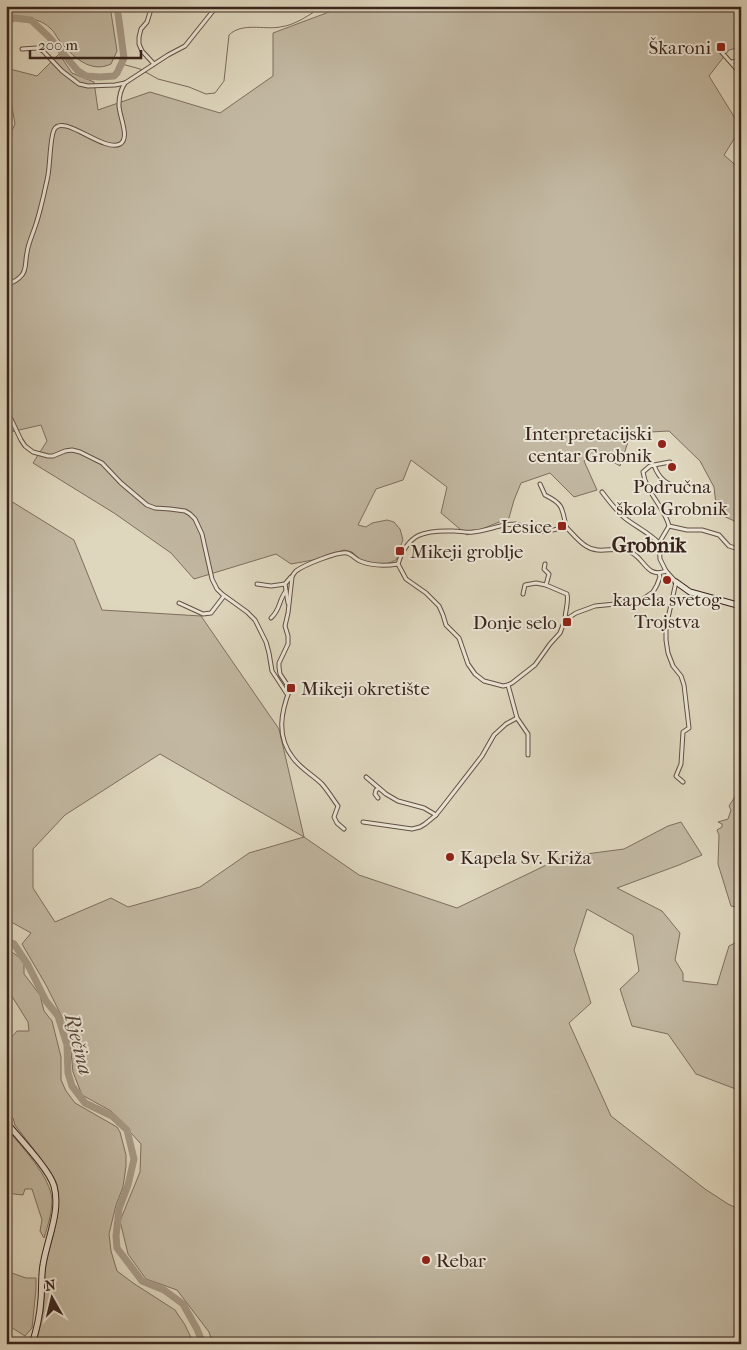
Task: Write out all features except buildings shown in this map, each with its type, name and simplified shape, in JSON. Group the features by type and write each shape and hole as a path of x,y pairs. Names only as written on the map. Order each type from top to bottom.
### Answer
{"main road":[{"path":"676,582 690,592 741,606"},
{"path":"8,1124 47,1172 54,1185 56,1198 54,1217 43,1265 37,1330 32,1344"}],"street":[{"path":"152,6 147,22 141,30 139,44 154,64"},
{"path":"22,49 37,48 43,51 62,71 79,84 88,86 125,83 185,46 217,6"},
{"path":"718,48 741,74"},
{"path":"730,62 740,61"},
{"path":"736,68 740,61"},
{"path":"6,286 22,275 25,269 26,253 41,209 48,178 54,128 65,125 103,143 115,146 120,144 123,142 125,135 118,104 125,83"},
{"path":"6,401 10,417 21,440 33,452 48,456 72,450 80,452 102,463 121,483 147,505 155,508 182,510 195,519 202,534 212,579 217,589 255,620 266,642 272,671 287,694"},
{"path":"670,462 650,466 643,472 643,476 646,486 665,514 669,526 660,543 660,558 666,571 676,582 666,631 668,653 684,685 689,728 683,732 680,764 676,776 684,782"},
{"path":"654,465 660,478 683,490"},
{"path":"540,484 545,495 558,502 562,508 566,527 585,546 595,550 616,549 628,551 636,554 649,570 655,573 666,571"},
{"path":"602,492 626,520 648,532 660,543"},
{"path":"522,594 525,585 536,583 568,594 565,620 560,633 530,670 508,685 497,685 475,674 468,664 459,638 446,626 439,606 426,592 406,579 398,564 405,546 420,534 436,531 472,532 515,524 538,532 566,527"},
{"path":"669,526 687,530 702,530 720,535 729,546 741,550"},
{"path":"258,584 271,586 285,584 297,570 343,553 350,554 369,564 398,564"},
{"path":"545,564 544,570 548,574 546,585"},
{"path":"565,620 576,613 595,606 636,602 643,599 653,592 660,573"},
{"path":"292,577 285,626 288,644 279,662 280,674 289,686 281,718 283,735 293,758 320,783 338,806 334,818 344,829"},
{"path":"285,584 288,605"},
{"path":"271,618 277,612 286,591"},
{"path":"179,603 207,614 224,596"},
{"path":"508,685 517,718 528,734 528,754"},
{"path":"362,822 412,829 420,827 436,815 482,756 494,735 506,724 517,718"},
{"path":"366,777 378,789 398,801 424,808 436,815"},
{"path":"378,789 374,794 378,798"},
{"path":"6,1117 10,1122 8,1124"}],"shaded area":[{"path":"6,6 110,6 117,51 111,64 96,67 82,62 70,52 45,24 28,18 11,17 6,19"},
{"path":"345,6 741,6 741,47 729,50 709,76 741,128 724,155 741,170 741,524 717,513 714,487 700,461 669,431 631,433 620,466 598,453 584,461 597,490 574,497 550,473 521,483 509,518 467,535 441,513 447,487 411,460 403,480 376,489 358,525 366,527 372,523 387,520 394,522 400,529 403,540 399,554 396,560 387,564 362,561 352,552 344,550 313,560 291,564 276,554 194,579 171,553 114,513 33,463 47,441 41,425 6,433 6,156 7,142 15,124 11,101 6,89 6,68 37,76 59,54 72,73 94,82 98,110 150,92 220,113 273,76 273,33"},
{"path":"6,498 74,540 102,610 201,616 279,729 304,837 359,875 457,908 563,857 624,849 668,826 681,822 702,855 617,888 662,911 680,933 675,960 683,973 683,981 717,985 729,946 741,940 741,1091 696,1074 668,1034 632,1026 620,989 639,971 633,935 587,909 574,950 591,1003 569,1023 611,1116 705,1189 741,1210 741,1344 213,1344 209,1332 177,1290 146,1279 128,1254 120,1221 140,1172 141,1144 111,1111 82,1095 73,1072 69,1031 46,985 22,944 31,933 6,919","holes":["160,754 304,837 249,853 200,887 128,907 111,898 55,922 33,888 33,849 65,815"]},
{"path":"736,795 741,799 741,910 731,906 718,864 719,835 717,830 722,827 722,824 718,822 728,819 731,810 729,806"},
{"path":"6,948 19,957 24,964 24,974 40,995 44,1011 52,1021 61,1057 61,1080 66,1091 75,1103 117,1127 120,1132 126,1155 126,1166 123,1187 116,1205 109,1234 111,1251 117,1271 175,1310 194,1344 35,1344 44,1305 45,1268 59,1205 57,1185 52,1174 15,1125 13,1118 6,1111 6,1029 11,1038 17,1031 29,1031 28,1022 8,990 6,990"},
{"path":"6,1128 41,1172 50,1191 52,1200 50,1219 44,1238 40,1231 42,1220 32,1189 25,1189 23,1195 6,1191"},
{"path":"9,1272 26,1278 36,1278 32,1328 25,1336 6,1324 6,1309 8,1310 6,1305 6,1273"}],"waterway":[{"name":"Rječina","path":"6,22 14,18 31,20 49,37 78,71 86,76 114,76 124,58 117,6"},
{"path":"122,64 140,69 158,79 189,87 206,94 215,93 224,81 229,35 240,29 286,26 323,6"},
{"name":"Rječina","path":"6,107 6,127"},
{"name":"Rječina","path":"6,940 14,944 28,965 46,1001 58,1016 67,1045 68,1073 72,1086 85,1103 112,1116 127,1130 134,1159 128,1185 119,1209 116,1236 117,1248 142,1281 164,1290 183,1304 203,1344"}],"place":[{"name":"Škaroni","path":"721,47"},
{"name":"Interpretacijski centar Grobnik","path":"662,444"},
{"name":"Područna škola Grobnik","path":"672,467"},
{"name":"Lesice","path":"562,526"},
{"name":"Mikeji groblje","path":"400,551"},
{"name":"kapela svetog Trojstva","path":"667,580"},
{"name":"Donje selo","path":"567,622"},
{"name":"Mikeji okretište","path":"291,688"},
{"name":"Kapela Sv. Križa","path":"450,857"},
{"name":"Rebar","path":"426,1260"}],"district":[{"name":"Grobnik","path":"649,545"}]}
